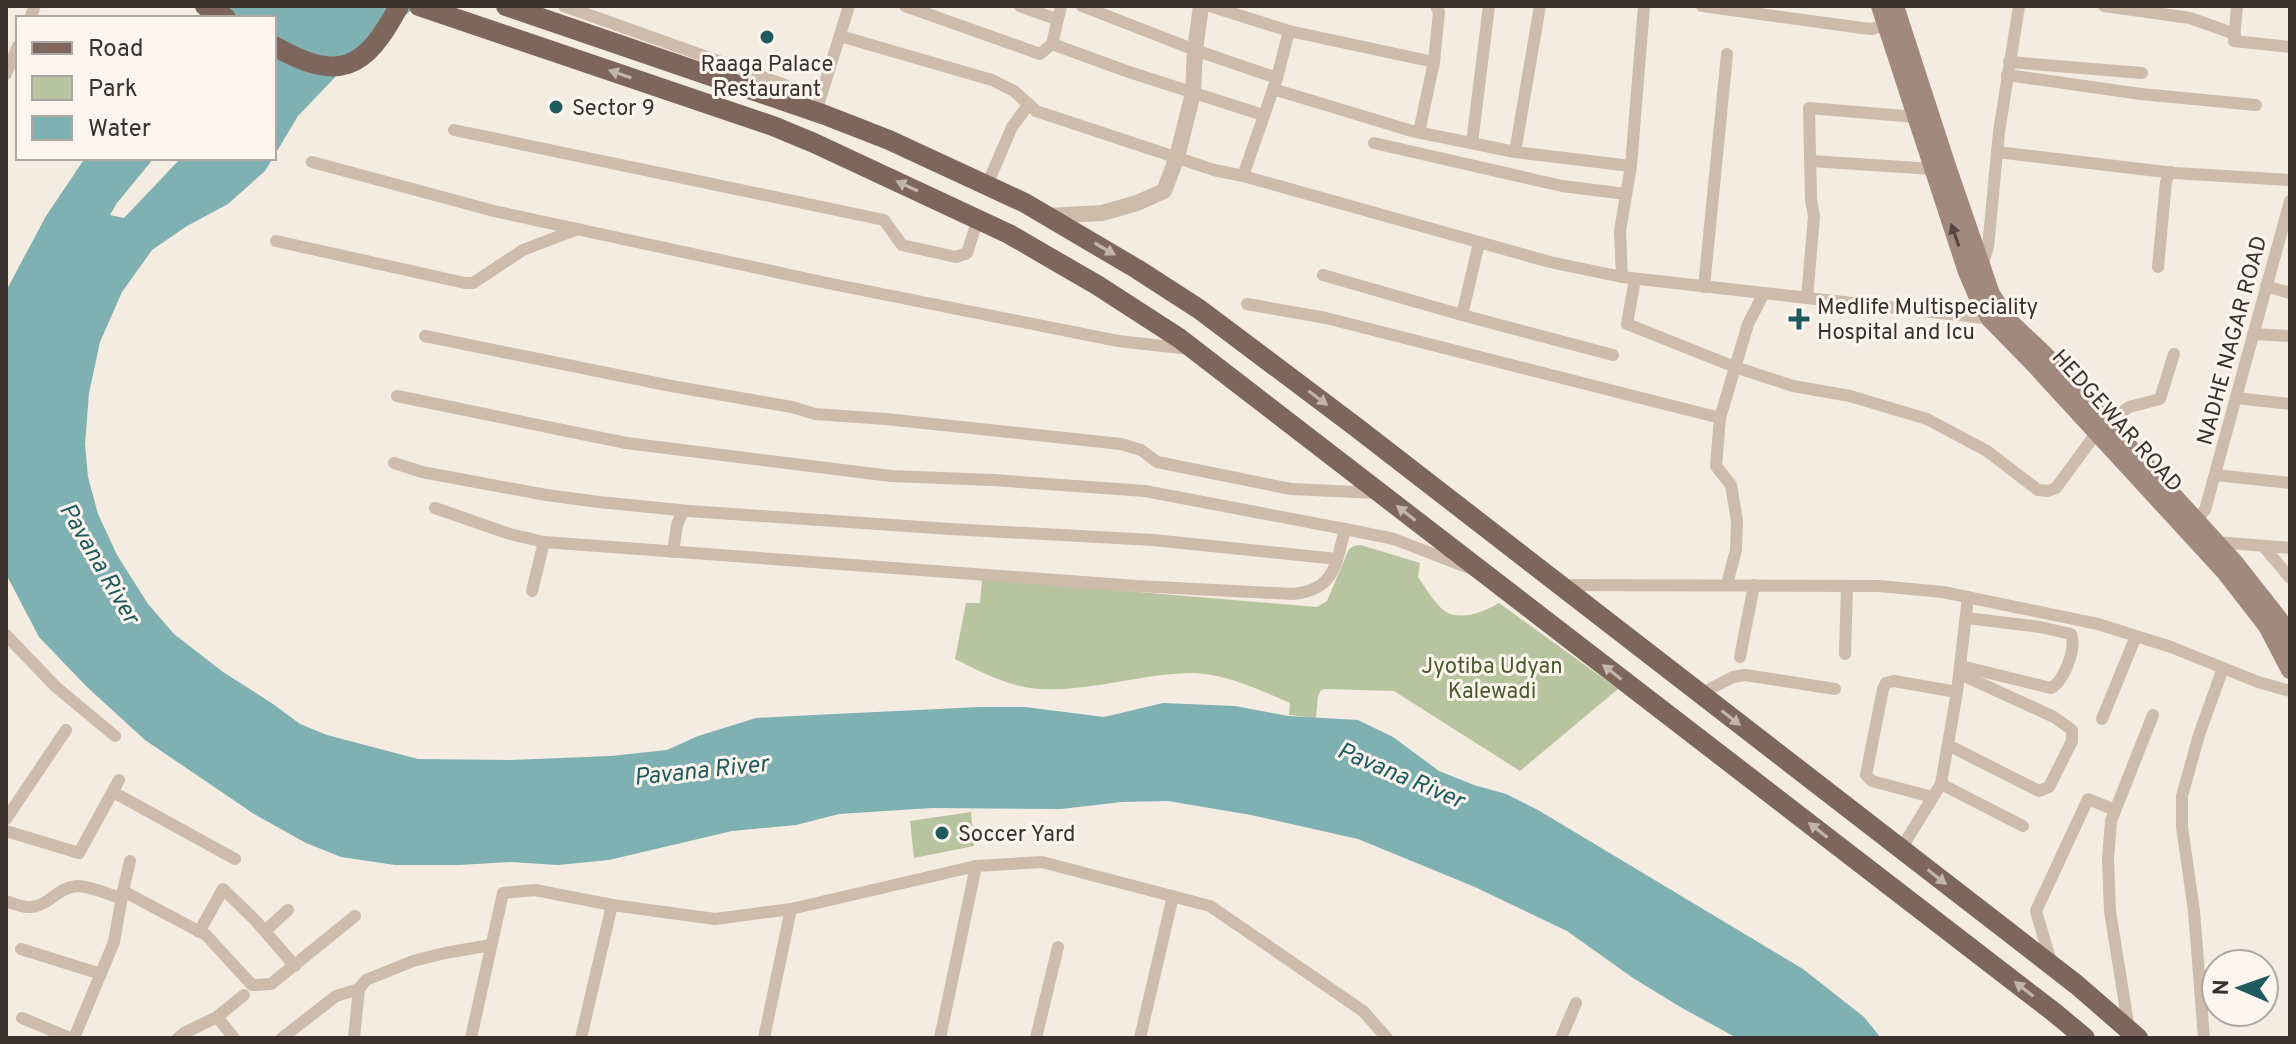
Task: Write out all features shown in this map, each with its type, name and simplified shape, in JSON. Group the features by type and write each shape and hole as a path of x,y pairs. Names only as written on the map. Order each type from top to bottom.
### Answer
{"main road":[{"path":"205,6 222,16"},
{"path":"276,47 311,65 329,68 349,65 364,56 388,28 399,6"},
{"path":"419,6 773,126 814,143 1009,234 1118,299 1194,349 2080,1035"},
{"path":"506,6 889,140 1047,216 1137,269 1224,327 1356,427 2051,965 2134,1034"},
{"name":"HEDGEWAR ROAD","path":"1880,6 1894,17 1940,168 1975,269 1991,294 1999,320 2044,354 2102,428 2191,525 2267,626 2290,670"},
{"name":"HEDGEWAR ROAD","path":"1894,17 1916,117 1940,168"},
{"path":"1118,299 1137,269"},
{"name":"HEDGEWAR ROAD","path":"2191,525 2216,542 2261,594 2290,641"},
{"path":"1511,594 1536,567"}],"street":[{"path":"564,6 785,85 816,112 849,6"},
{"path":"905,6 1040,54 1052,44 1059,12 1020,6"},
{"path":"1082,6 1275,84 1419,132 1515,152 1631,166"},
{"path":"1047,216 1102,213 1164,191 1177,157 1193,93 1201,6"},
{"path":"1210,6 1289,31 1434,62"},
{"path":"1419,132 1434,62 1439,12 1436,6"},
{"path":"1472,143 1489,6"},
{"path":"1515,152 1540,6"},
{"path":"1644,6 1631,166 1620,231 1628,278 1627,324 1735,367 1793,386 1850,396 1927,419 1987,451 2038,490 2048,491 2056,488 2102,428 2129,407 2160,399 2174,354"},
{"path":"1702,6 1872,29 1894,17"},
{"path":"1975,269 1988,247 1997,152 2019,6"},
{"path":"2104,6 2190,18 2235,34"},
{"path":"2237,6 2234,41 2290,47"},
{"path":"1243,176 1275,84 1289,31"},
{"path":"840,36 992,80 1014,91 1036,111 1214,170 1550,262 1628,278 1999,320"},
{"path":"1052,44 1263,115"},
{"path":"6,74 16,51"},
{"path":"1704,287 1727,54"},
{"path":"2008,68 2142,73"},
{"path":"2008,68 2141,94 2256,105"},
{"path":"987,185 1012,127 1029,104"},
{"path":"1807,298 1814,216 1809,108 1916,117"},
{"path":"454,130 884,220 902,245 956,257 967,253 978,219"},
{"path":"1374,143 1562,186 1626,194"},
{"path":"1997,152 2170,172 2290,180"},
{"path":"1811,161 1940,168"},
{"path":"312,162 494,211 808,279 1118,341 1194,349"},
{"path":"2158,267 2166,182 2170,172"},
{"name":"NADHE NAGAR ROAD","path":"2191,525 2205,510 2290,201"},
{"path":"276,241 473,283 523,250 578,229"},
{"path":"1462,315 1479,243"},
{"path":"1323,275 1613,355"},
{"path":"2266,286 2290,293"},
{"path":"1727,584 1736,550 1737,521 1731,485 1716,466 1720,418 1748,324 1764,293"},
{"path":"1247,304 1326,318 1720,418"},
{"path":"2253,334 2290,336"},
{"path":"425,336 815,414 1121,444 1141,450 1157,462 1291,489 1380,493"},
{"path":"397,396 626,443 891,476 1145,491 1394,539 1484,573"},
{"path":"2236,398 2290,404"},
{"path":"394,463 422,472 546,495 683,511 1153,540 1337,559"},
{"path":"2215,475 2290,483"},
{"path":"435,508 510,534 544,542 1137,586 1293,594 1307,593 1325,583 1332,574 1345,529"},
{"path":"673,552 677,525 683,511"},
{"path":"532,591 544,542"},
{"path":"2216,542 2290,548"},
{"path":"2264,547 2290,578"},
{"path":"1559,585 1879,586 1943,592 2098,624 2290,691"},
{"path":"1740,657 1754,585"},
{"path":"1845,654 1847,586"},
{"path":"1901,849 1941,784 1957,692 1968,597"},
{"path":"1960,670 2051,688 2060,683 2074,640 2071,634 2040,627 1967,618"},
{"path":"6,635 56,687 115,736"},
{"path":"2102,719 2136,636"},
{"path":"2204,1038 2194,911 2182,827 2182,796 2199,735 2223,668"},
{"path":"1948,745 2039,791 2049,787 2072,741 2072,730 2054,717 1960,670"},
{"path":"1700,694 1733,677 1745,675 1835,689"},
{"path":"1932,797 1872,781 1866,775 1883,689 1886,683 1894,681 1957,692"},
{"path":"2134,1034 2110,911 2108,859 2111,821 2153,715"},
{"path":"7,816 66,730"},
{"path":"6,831 79,853 119,780"},
{"path":"1941,784 2023,826"},
{"path":"113,792 235,859"},
{"path":"2051,965 2036,911 2088,799 2115,810"},
{"path":"22,1018 72,1038 114,942 130,861"},
{"path":"471,1038 503,893 535,890 612,905 715,919 791,909 976,866 1042,862 1210,906 1363,1011 1387,1038"},
{"path":"940,1038 976,866"},
{"path":"6,901 28,908 39,906 64,888 74,886 122,895 206,935 252,985 271,984 355,916"},
{"path":"199,932 223,889 295,966"},
{"path":"1140,1038 1173,896"},
{"path":"581,1038 612,905"},
{"path":"764,1038 791,909"},
{"path":"265,931 288,910"},
{"path":"354,1038 359,989 366,980 413,961 491,945"},
{"path":"1036,1038 1058,947"},
{"path":"21,949 101,974"},
{"path":"282,1038 336,996 359,989"},
{"path":"178,1038 217,1017 244,995"},
{"path":"1561,1038 1576,1003"},
{"path":"217,1017 234,1038"}],"green space":[{"name":"Jyotiba Udyan Kalewadi","path":"1361,545 1420,563 1418,577 1435,602 1448,613 1468,615 1499,603 1618,689 1520,771 1394,691 1321,690 1316,718 1289,715 1290,703 1244,684 1208,674 1155,676 1070,688 1030,688 992,676 955,659 966,603 980,603 982,579 1317,607 1327,601 1349,549"},
{"name":"Soccer Yard","path":"971,812 974,846 914,858 910,821"}],"water":[{"path":"208,6 416,6 341,71 298,116 276,153 276,16 199,16"},
{"name":"Pavana River","path":"84,160 152,160 110,215 124,218 179,160 272,160 265,171 228,204 187,226 152,250 122,292 100,342 89,393 85,444 88,477 98,514 117,555 148,604 174,634 223,672 300,724 327,735 418,759 511,760 611,756 667,750 698,736 756,718 979,707 1025,707 1104,717 1163,703 1235,706 1288,716 1358,720 1393,737 1439,771 1506,794 1538,810 1803,969 1864,1017 1881,1038 1737,1038 1633,978 1567,931 1475,887 1358,839 1251,815 1168,801 1122,802 1061,809 932,808 839,814 796,825 732,831 609,860 558,865 511,862 395,865 341,857 306,843 254,814 145,740 39,637 6,574 6,291 46,216"}],"place":[{"name":"Raaga Palace Restaurant","path":"767,37"},
{"name":"Sector 9","path":"556,107"},
{"name":"Medlife Multispeciality Hospital and Icu","path":"1799,319"},
{"name":"Soccer Yard","path":"942,833"}]}
